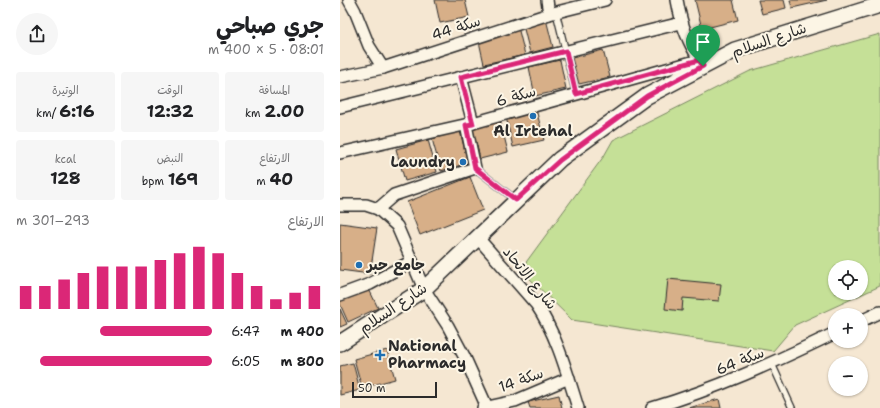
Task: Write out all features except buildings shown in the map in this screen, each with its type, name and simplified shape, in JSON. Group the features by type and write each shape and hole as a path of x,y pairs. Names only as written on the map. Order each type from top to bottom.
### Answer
{"street":[{"path":"349,0 369,46 383,68"},
{"path":"547,0 552,13"},
{"name":"سكة 44","path":"340,77 383,68 552,13 605,0"},
{"path":"677,0 681,23 686,38 701,63"},
{"name":"شارع السلام","path":"340,343 443,271 516,200 560,160 647,96 701,63 735,50 880,5"},
{"path":"340,107 681,23"},
{"name":"سكة 6","path":"340,153 469,124 576,94 701,63"},
{"path":"378,209 394,196 475,168 461,77"},
{"path":"340,205 366,205 378,209 397,226 422,286 448,326 461,350 485,407"},
{"name":"شارع الاتحاد","path":"478,237 536,304 544,316 555,339 578,408"},
{"path":"340,295 370,284 412,261"},
{"name":"شارع السلام","path":"340,334 422,286"},
{"path":"868,318 880,312"},
{"name":"سكة 64","path":"652,408 680,400 772,364 828,336"},
{"name":"سكة 14","path":"485,407 515,401 568,378"}],"lane":[{"path":"552,13 566,51 576,94"},
{"path":"475,168 516,200"},
{"path":"772,364 792,408"}],"green space":[{"path":"880,34 880,286 868,292 868,260 828,260 828,300 849,300 832,308 828,308 828,310 795,325 773,351 572,320 525,274 524,265 604,156 613,140 750,71"}],"place":[{"name":"Al Irtehal","path":"533,116"},
{"name":"Laundry","path":"463,162"},
{"name":"جامع حبر","path":"359,265"},
{"name":"National Pharmacy","path":"380,355"}],"route":[{"path":"566,51 576,94 699,60 703,66 647,96 560,160 516,200 475,168 466,125 473,124 461,77 566,51"}]}
